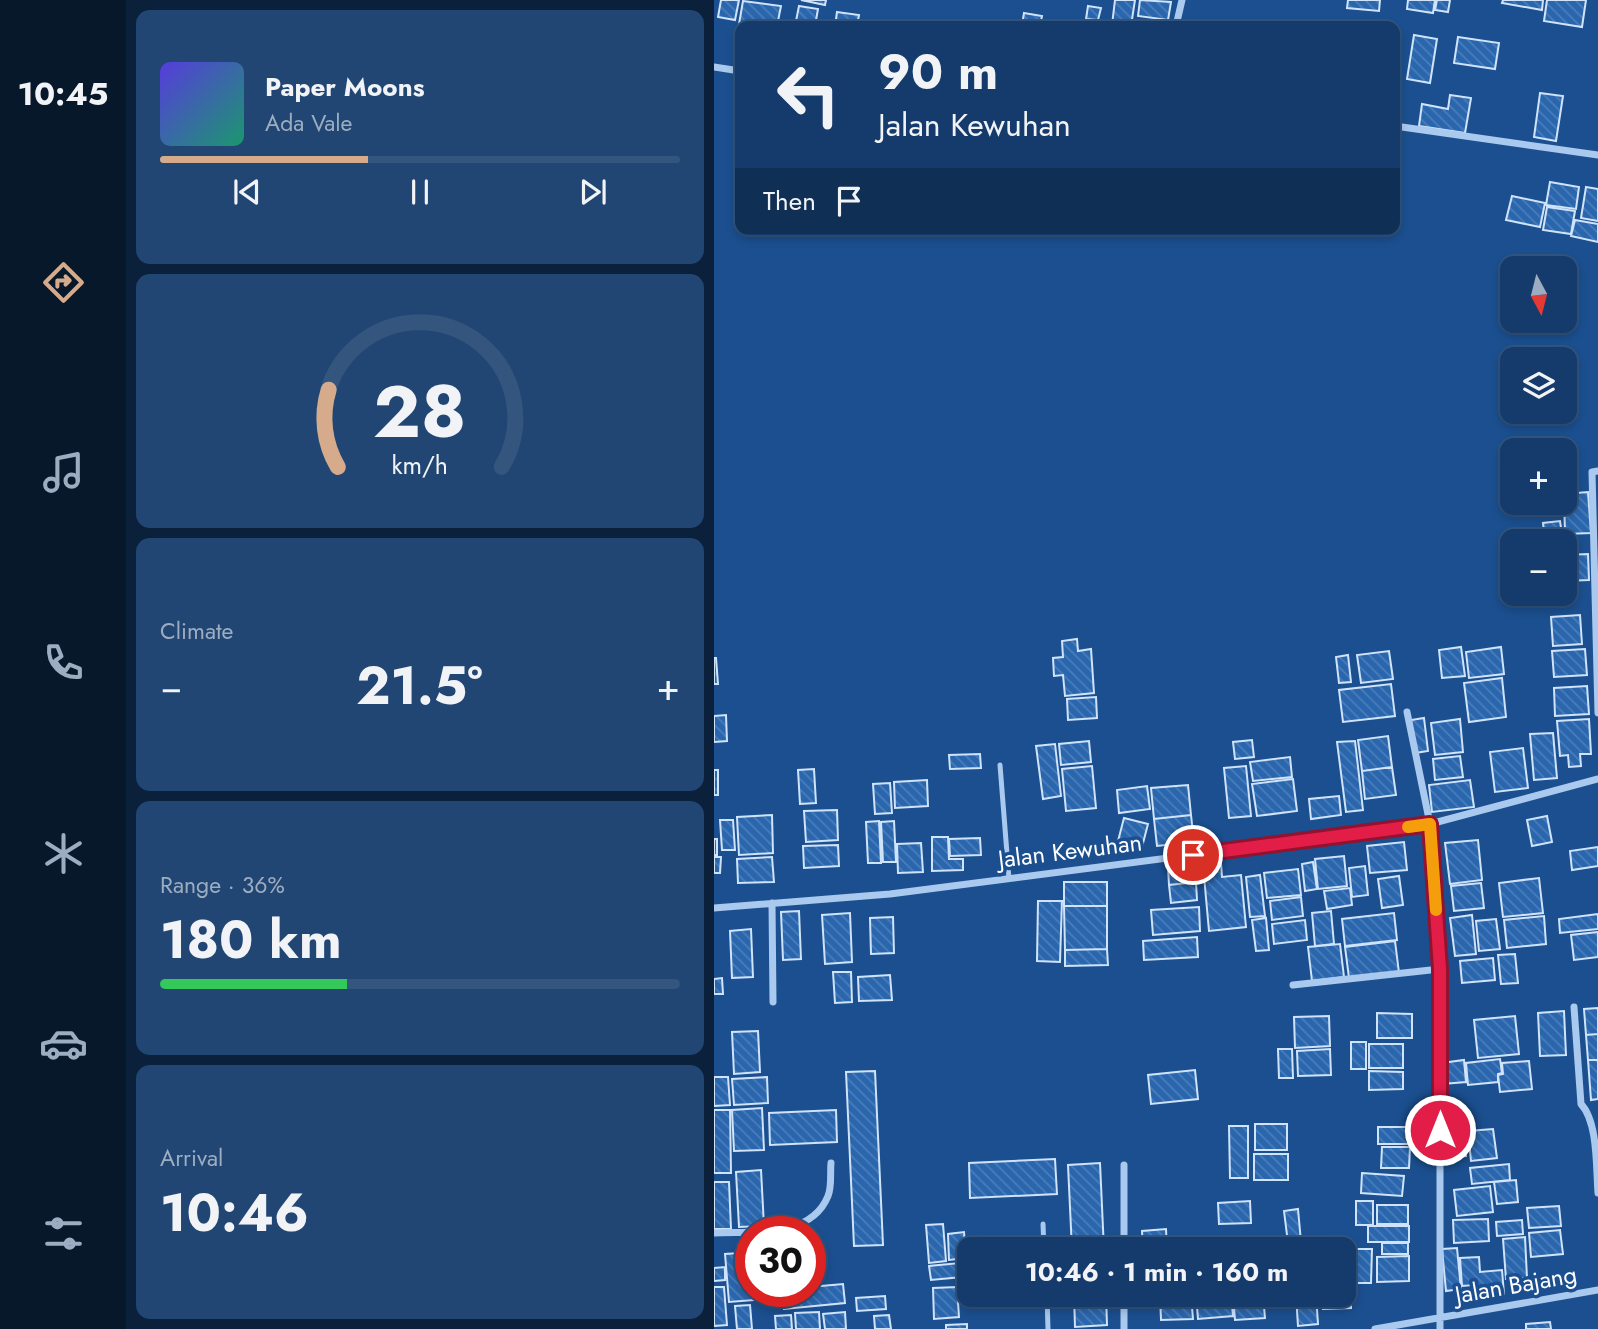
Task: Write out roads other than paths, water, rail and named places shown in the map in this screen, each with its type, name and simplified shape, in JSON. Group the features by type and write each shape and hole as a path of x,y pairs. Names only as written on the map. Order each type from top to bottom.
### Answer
{"street":[{"path":"1177,21 1182,0"},
{"path":"714,67 735,70"},
{"path":"1400,127 1598,155"},
{"path":"1598,471 1592,472 1598,713"},
{"path":"1406,712 1430,824 1440,969 1440,1329"},
{"name":"Jalan Kewuhan","path":"714,908 890,894 1430,824 1598,779"},
{"path":"772,903 773,1002"},
{"path":"1293,985 1440,969"},
{"path":"1574,1007 1581,1104 1591,1116 1594,1128 1598,1193"},
{"path":"714,1233 786,1230 803,1221 821,1208 829,1194 831,1163"},
{"path":"1124,1165 1124,1237"},
{"name":"Jalan Bajang","path":"1375,1329 1598,1290"},
{"path":"1124,1307 1124,1329"}],"lane":[{"path":"1000,765 1009,879"},
{"path":"1043,1224 1044,1237"},
{"path":"1047,1307 1048,1329"}]}
